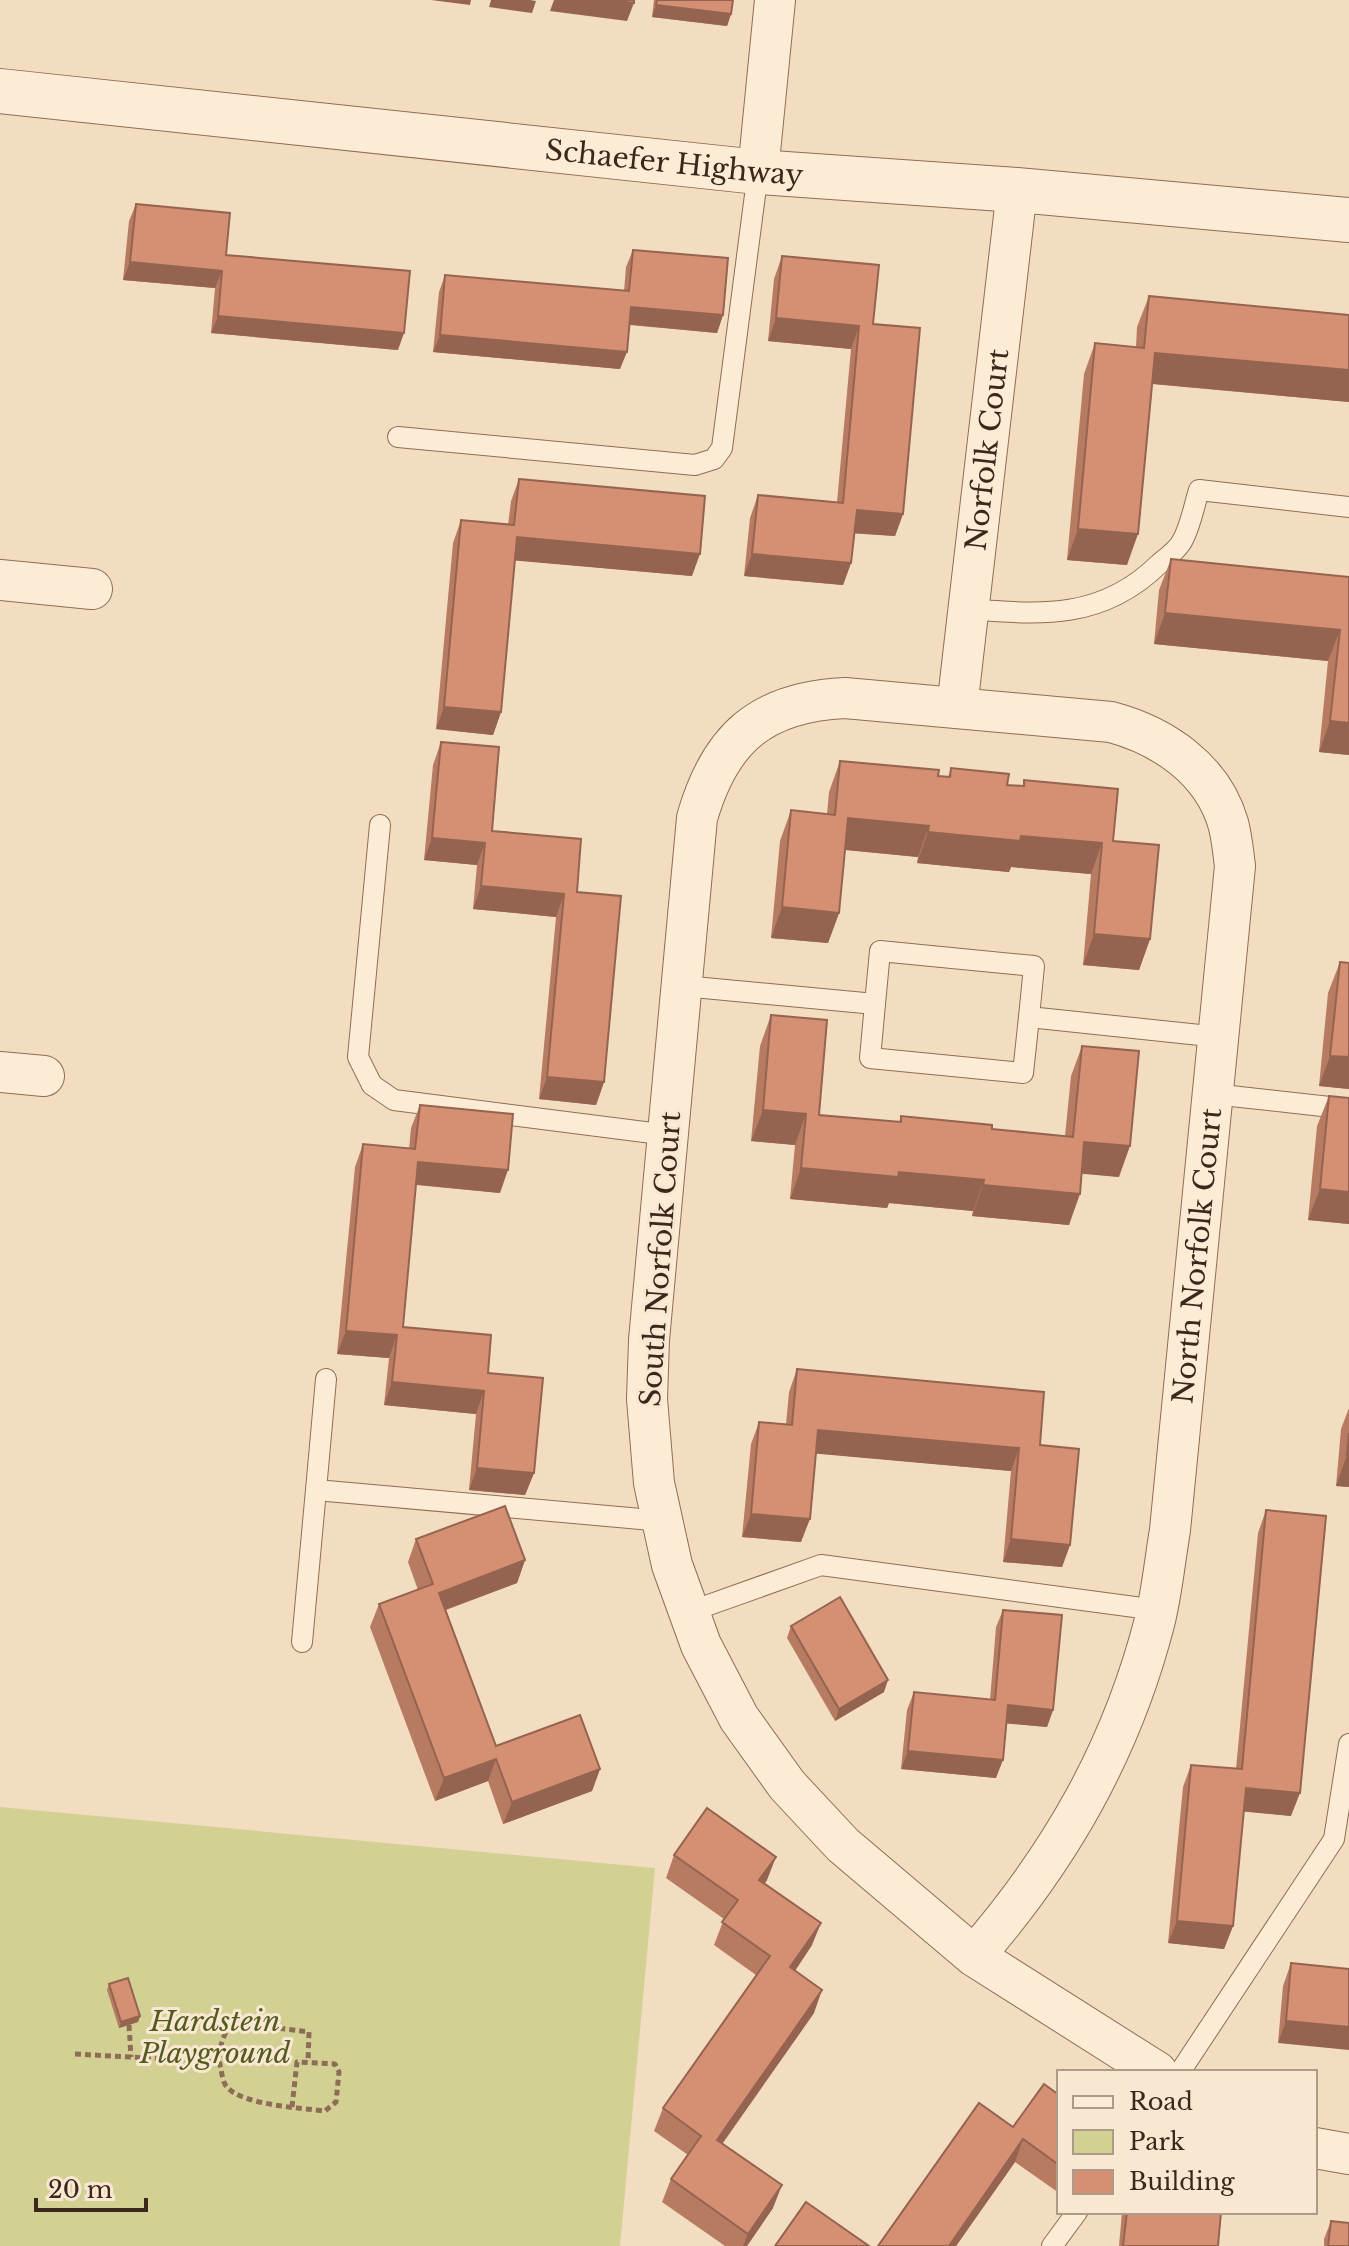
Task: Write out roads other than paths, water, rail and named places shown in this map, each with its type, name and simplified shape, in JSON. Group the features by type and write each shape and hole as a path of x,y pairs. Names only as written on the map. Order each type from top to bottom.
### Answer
{"street":[{"path":"758,172 775,0"},
{"name":"Schaefer Highway","path":"0,91 758,172 1017,190 1349,220"},
{"name":"Norfolk Court","path":"957,708 1017,190"},
{"path":"0,580 92,589"},
{"name":"South Norfolk Court","path":"957,708 845,698 794,704 770,715 741,735 719,762 707,785 697,818 649,1340 647,1399 654,1483 672,1565 701,1645 739,1718 787,1785 843,1845 974,1956 1154,2070"},
{"name":"North Norfolk Court","path":"957,708 1111,722 1137,729 1161,741 1189,762 1212,790 1228,822 1235,866 1170,1530 1157,1610 1129,1706 1092,1789 1046,1866 1014,1910 974,1956"},
{"path":"0,1072 44,1076"},
{"path":"1317,2148 1349,2154"}],"lane":[{"path":"398,437 695,465 714,459 722,448 758,172"},
{"path":"968,609 1036,614 1085,608 1120,595 1150,573 1181,543 1199,490 1349,507"},
{"path":"380,825 358,1057 372,1085 394,1100 668,1135"},
{"path":"880,951 1034,966 1023,1073 870,1058 875,1004 880,951"},
{"path":"683,986 875,1004"},
{"path":"1029,1017 1219,1037"},
{"path":"1213,1094 1349,1109"},
{"path":"302,1642 326,1379"},
{"path":"316,1490 663,1521"},
{"path":"689,1612 821,1565 1157,1610"},
{"path":"1181,2070 1334,1839 1349,1744"},
{"path":"1052,2246 1076,2214"}],"park label":[{"name":"Hardstein Playground","path":"215,2037"}]}
